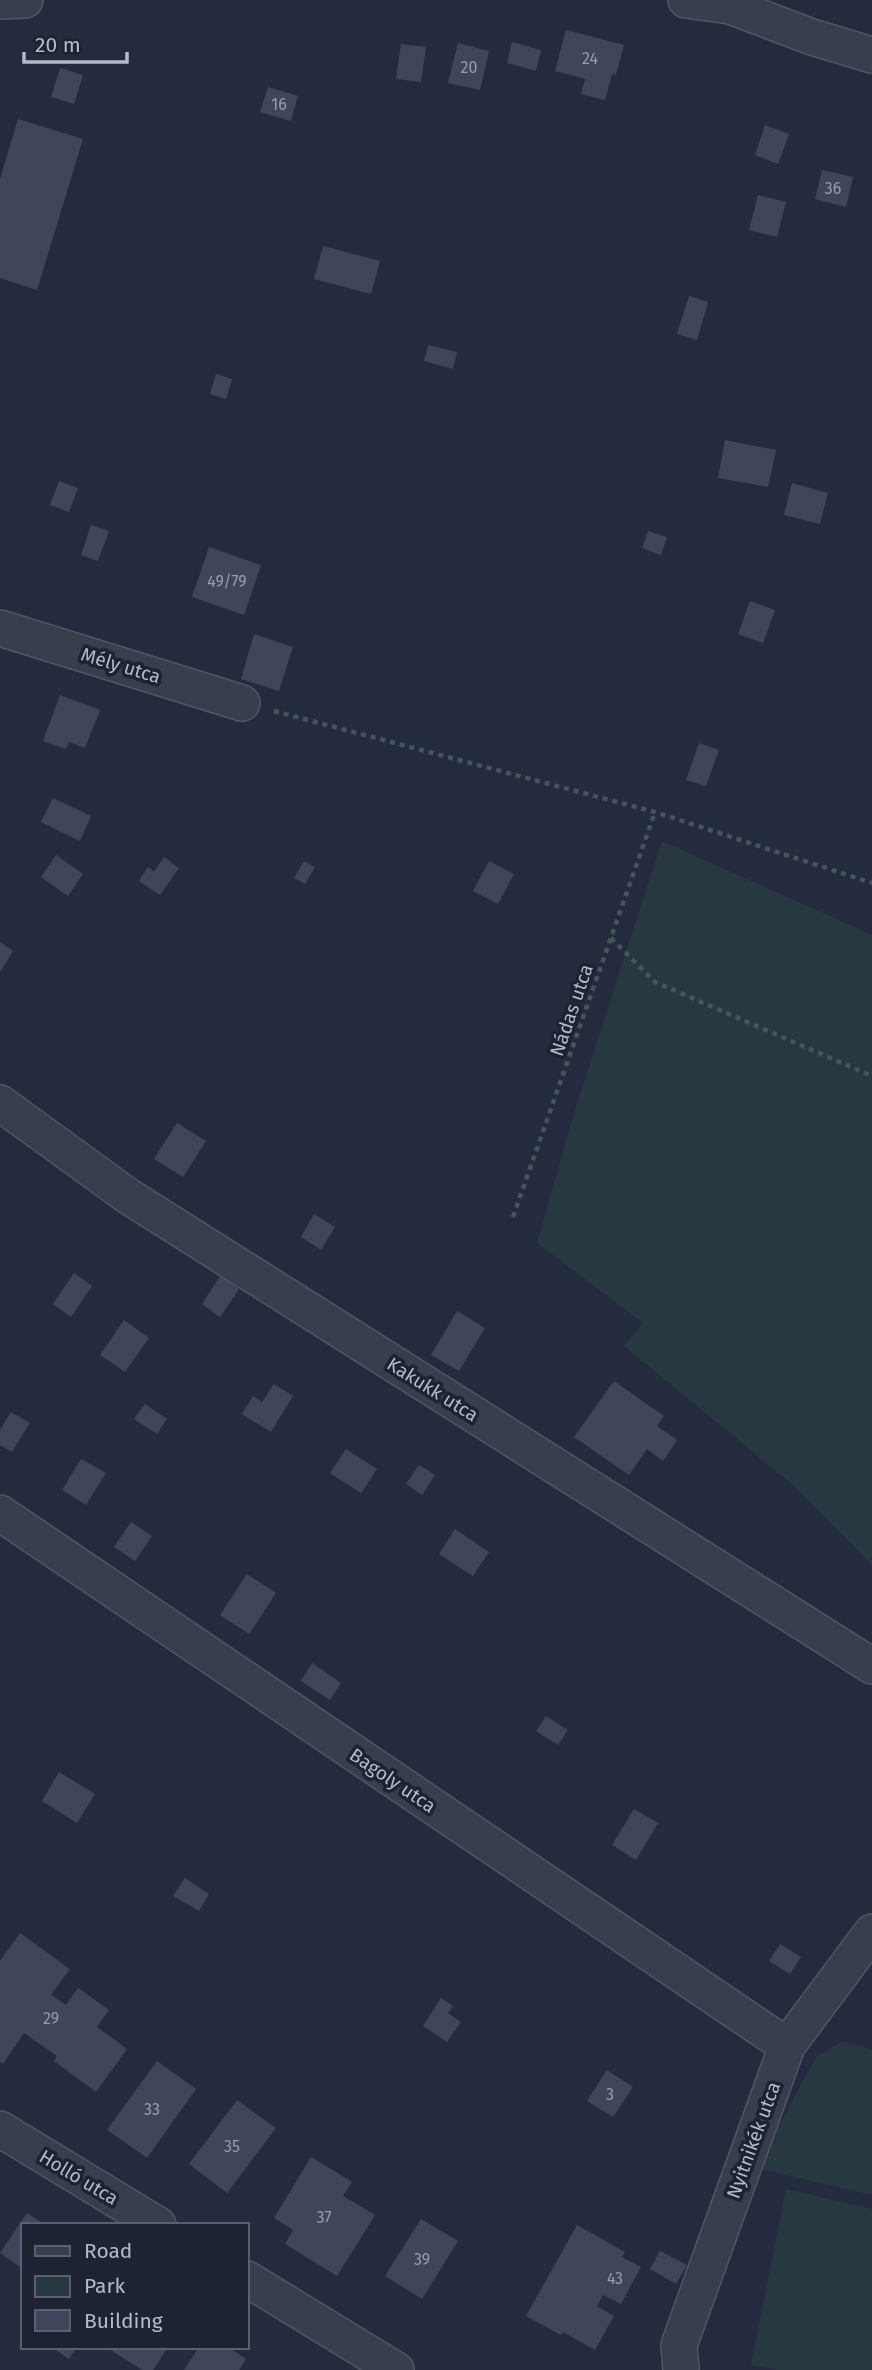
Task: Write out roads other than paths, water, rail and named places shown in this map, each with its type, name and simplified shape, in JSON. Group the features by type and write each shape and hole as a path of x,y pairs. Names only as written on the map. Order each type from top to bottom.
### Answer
{"street":[{"path":"0,1 24,0"},
{"path":"686,0 730,6 812,37 872,55"},
{"name":"Mély utca","path":"2,633 242,703"},
{"name":"Kakukk utca","path":"0,1104 128,1196 872,1666"},
{"name":"Bagoly utca","path":"0,1513 787,2046"},
{"name":"Nyitnikék utca","path":"681,2370 679,2344 787,2046 872,1931"},
{"name":"Holló utca","path":"0,2129 155,2223"},
{"path":"248,2280 396,2370"}]}
